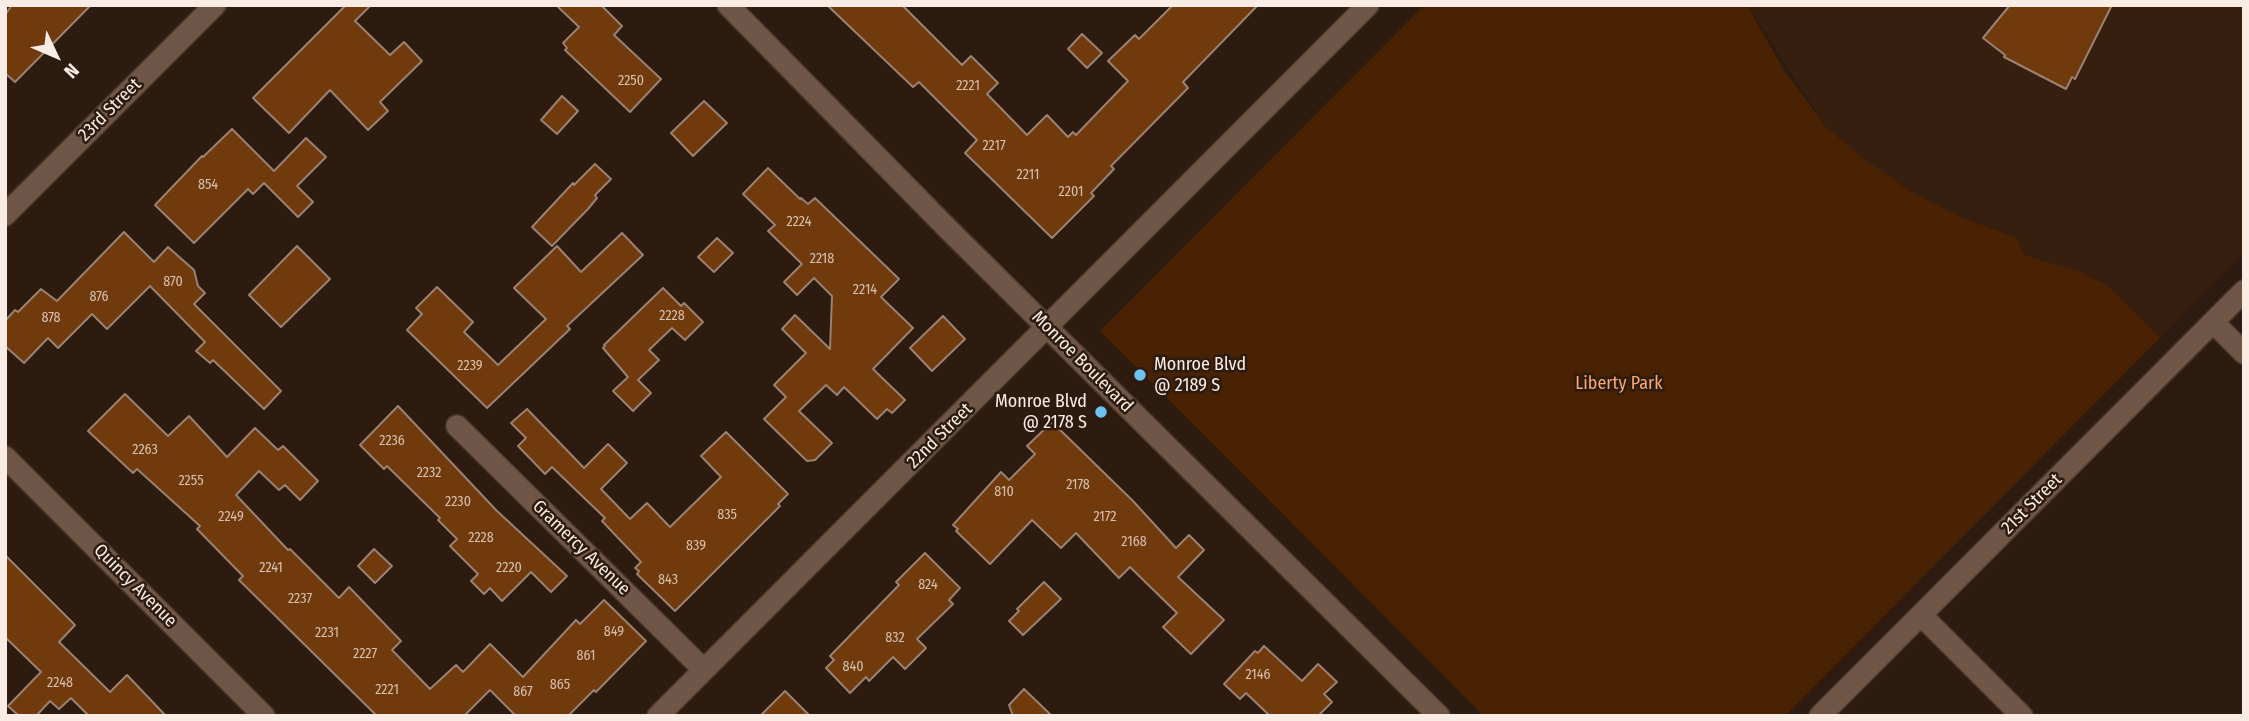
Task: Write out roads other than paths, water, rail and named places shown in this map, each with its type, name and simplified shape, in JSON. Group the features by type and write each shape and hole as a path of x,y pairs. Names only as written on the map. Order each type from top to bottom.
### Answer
{"street":[{"name":"23rd Street","path":"5,215 215,5"},
{"name":"Monroe Boulevard","path":"729,5 947,228 1439,716"},
{"name":"22nd Street","path":"658,716 1368,5"},
{"name":"21st Street","path":"1820,716 2244,291"},
{"path":"2213,322 2244,353"},
{"name":"Gramercy Avenue","path":"457,426 704,670"},
{"name":"Quincy Avenue","path":"5,457 264,716"},
{"path":"1921,615 2022,716"}],"place":[{"name":"Monroe Blvd @ 2189 S","path":"1140,375"},
{"name":"Monroe Blvd @ 2178 S","path":"1101,412"}],"park label":[{"name":"Liberty Park","path":"1619,384"}]}
